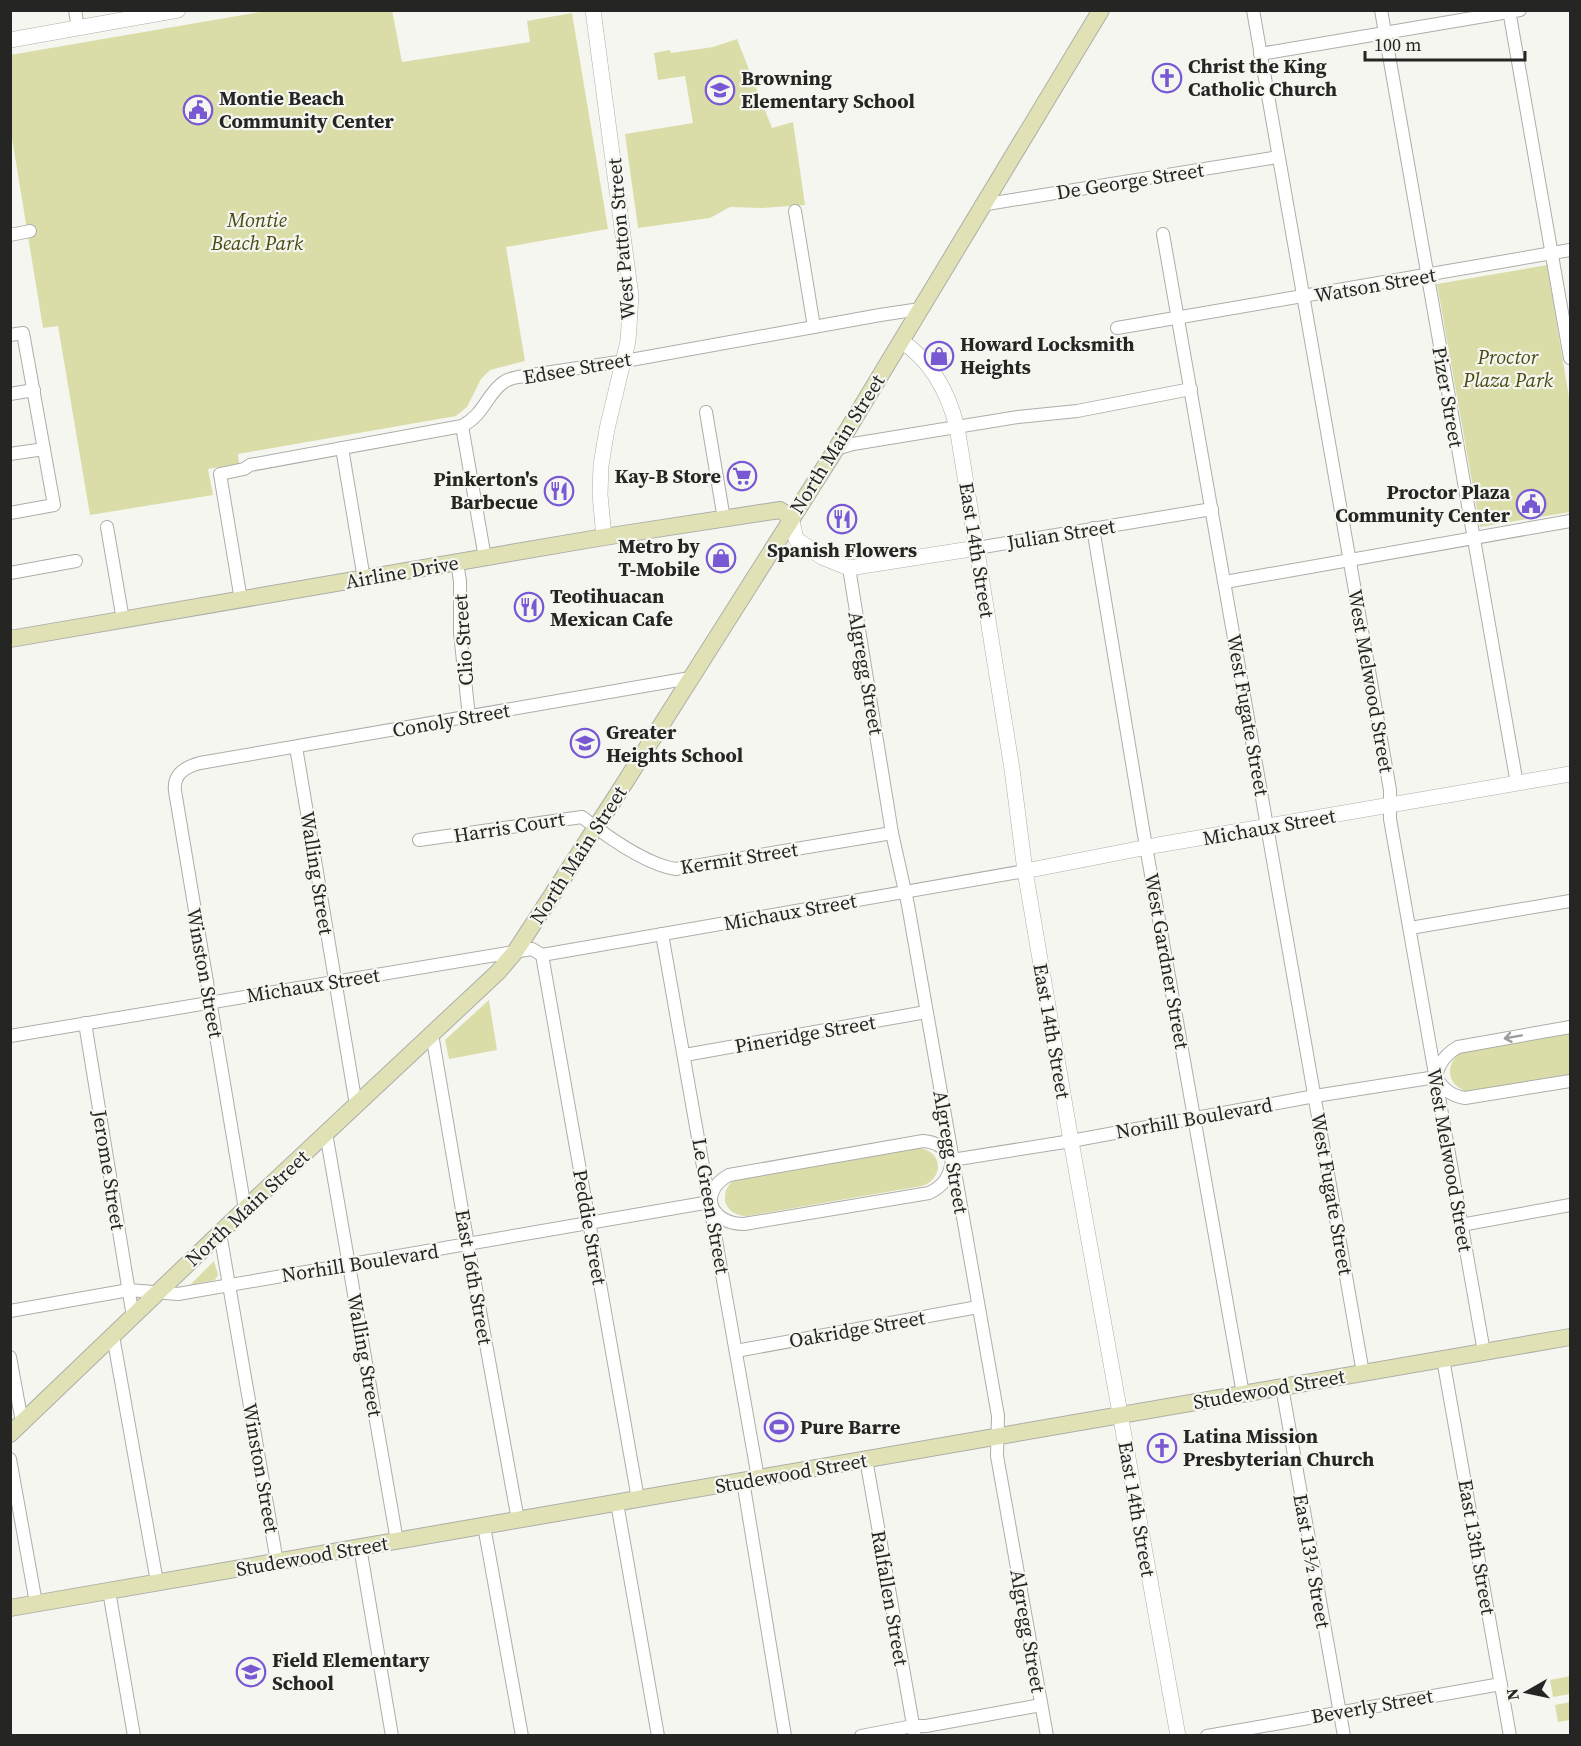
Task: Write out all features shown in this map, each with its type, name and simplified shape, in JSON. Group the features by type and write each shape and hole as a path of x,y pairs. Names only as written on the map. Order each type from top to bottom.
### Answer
{"main road":[{"name":"North Main Street","path":"10,1434 245,1209 498,972 515,952 836,449 981,205 1101,10"},
{"name":"Airline Drive","path":"10,639 604,537 780,510 791,518"},
{"name":"Studewood Street","path":"10,1608 1570,1337"}],"street":[{"path":"75,10 78,28"},
{"path":"10,40 178,10"},
{"name":"West Patton Street","path":"593,10 631,296 625,361 601,465 600,495 604,537"},
{"name":"West Melwood Street","path":"1253,10 1390,790 1390,819 1484,1352"},
{"name":"Pizer Street","path":"1381,10 1517,784"},
{"path":"1260,54 1513,11 1570,358"},
{"name":"De George Street","path":"981,205 1278,157"},
{"path":"795,211 814,327"},
{"path":"10,235 30,231"},
{"name":"West Fugate Street","path":"1163,234 1363,1373"},
{"name":"Watson Street","path":"1117,328 1303,298 1570,250"},
{"name":"Edsee Street","path":"462,426 471,421 496,390 510,379 920,309"},
{"path":"10,335 23,333 54,505 10,513"},
{"name":"East 14th Street","path":"902,341 927,362 936,376 957,427 1012,769 1025,871 1178,1736"},
{"path":"836,449 853,444 1018,417 1077,411 1191,389"},
{"path":"10,394 34,390"},
{"path":"706,412 724,519"},
{"path":"241,600 220,474 244,469 250,465 462,426 485,558"},
{"path":"342,448 364,579"},
{"path":"10,454 44,449"},
{"name":"Julian Street","path":"849,568 1212,509"},
{"path":"791,518 796,539 822,557 849,568"},
{"path":"1225,582 1570,521"},
{"path":"107,527 123,620"},
{"name":"West Gardner Street","path":"1093,528 1243,1394"},
{"path":"10,573 76,561"},
{"name":"Clio Street","path":"457,563 460,581 460,633 470,717"},
{"name":"Algregg Street","path":"849,568 892,833 908,905 998,1416 997,1456 1047,1736"},
{"name":"Conoly Street","path":"212,762 690,678"},
{"name":"Walling Street","path":"296,747 356,1105"},
{"name":"Winston Street","path":"212,762 184,769 177,776 174,786 245,1209"},
{"name":"Michaux Street","path":"10,1036 532,949 542,955 1570,774"},
{"name":"Harris Court","path":"419,840 576,817 582,817 596,828"},
{"name":"Kermit Street","path":"596,828 652,862 666,868 676,869 892,833"},
{"path":"1410,928 1570,901"},
{"name":"Le Green Street","path":"662,934 736,1351 786,1736"},
{"name":"Peddie Street","path":"542,955 638,1499"},
{"name":"Pineridge Street","path":"685,1055 926,1012"},
{"name":"Jerome Street","path":"85,1023 133,1317"},
{"path":"1570,1027 1458,1047 1446,1055 1436,1077 1444,1089 1451,1094 1465,1098 1570,1081"},
{"name":"East 16th Street","path":"432,1034 518,1520"},
{"name":"Norhill Boulevard","path":"952,1160 1436,1077"},
{"name":"Walling Street","path":"326,1133 397,1541"},
{"path":"923,1141 937,1144 952,1160 944,1184 929,1193 744,1224 723,1219 713,1209 710,1202 714,1189 723,1178 748,1171 923,1141"},
{"name":"Norhill Boulevard","path":"10,1311 129,1290 178,1294 710,1202"},
{"path":"1461,1225 1570,1206"},
{"name":"Winston Street","path":"220,1233 277,1562"},
{"name":"Oakridge Street","path":"736,1351 978,1307"},
{"path":"113,1336 157,1582"},
{"path":"10,1356 22,1422"},
{"name":"East 13th Street","path":"1443,1359 1510,1736"},
{"name":"East 13½ Street","path":"1282,1387 1344,1736"},
{"path":"10,1459 36,1603"},
{"name":"Ralfallen Street","path":"866,1460 914,1731"},
{"path":"617,1503 658,1736"},
{"path":"484,1526 522,1736"},
{"path":"360,1547 392,1736"},
{"path":"109,1591 134,1736"},
{"name":"Beverly Street","path":"1207,1736 1501,1684"},
{"path":"861,1736 914,1731 926,1726 1041,1705"}],"green space":[{"name":"Montie Beach Park","path":"392,10 402,62 530,42 527,21 572,13 608,229 506,247 525,361 490,370 481,379 467,407 456,416 238,454 239,464 208,469 213,495 90,515 58,326 43,328 11,132 10,55 266,11"},
{"path":"737,39 772,128 793,122 805,205 761,208 730,207 710,218 638,228 625,134 693,123 685,76 658,80 654,53 713,47"},
{"name":"Proctor Plaza Park","path":"1547,265 1570,403 1570,512 1480,527 1437,284"},
{"path":"489,1000 497,1050 449,1059 445,1040"},
{"path":"1570,1032 1570,1075 1470,1092 1462,1090 1452,1080 1450,1068 1457,1055 1464,1050"},
{"path":"916,1148 925,1149 931,1153 938,1164 935,1177 922,1186 747,1216 733,1212 726,1203 726,1191 735,1179"},
{"path":"214,1261 218,1275 215,1280 190,1285"},
{"path":"1570,1676 1570,1694 1553,1697 1550,1680"},
{"path":"1570,1702 1570,1720 1558,1722 1555,1705"}],"place":[{"name":"Christ the King Catholic Church","path":"1167,78"},
{"name":"Browning Elementary School","path":"720,90"},
{"name":"Montie Beach Community Center","path":"198,110"},
{"name":"Howard Locksmith Heights","path":"939,356"},
{"name":"Kay-B Store","path":"742,476"},
{"name":"Pinkerton's Barbecue","path":"559,491"},
{"name":"Proctor Plaza Community Center","path":"1531,504"},
{"name":"Spanish Flowers","path":"842,519"},
{"name":"Metro by T-Mobile","path":"721,558"},
{"name":"Teotihuacan Mexican Cafe","path":"529,607"},
{"name":"Greater Heights School","path":"585,743"},
{"name":"Pure Barre","path":"779,1427"},
{"name":"Latina Mission Presbyterian Church","path":"1162,1448"},
{"name":"Field Elementary School","path":"251,1672"}]}
